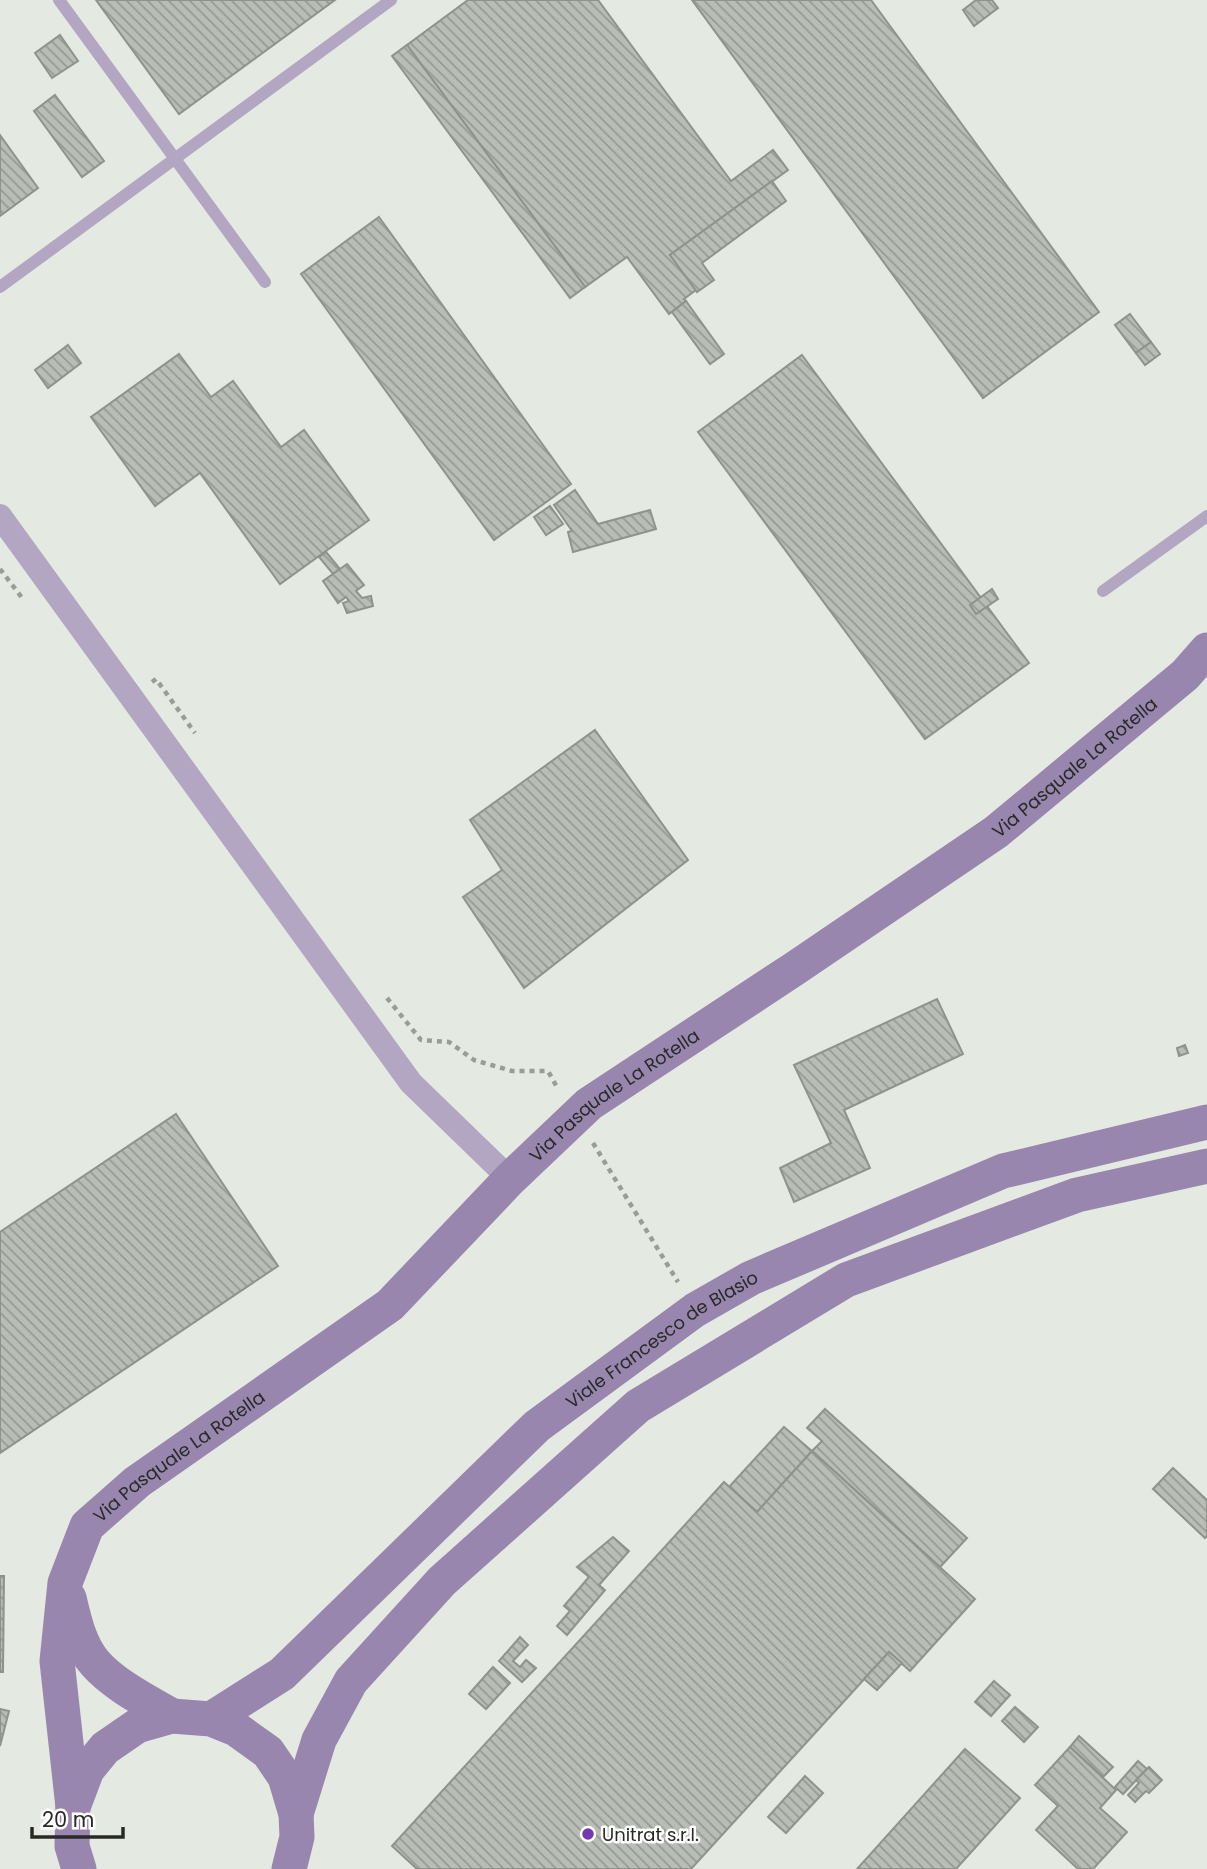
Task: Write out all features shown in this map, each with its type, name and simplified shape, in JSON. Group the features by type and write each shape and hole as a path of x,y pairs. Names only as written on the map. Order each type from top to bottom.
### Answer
{"street":[{"path":"0,516 411,1083 510,1179"},
{"name":"Via Pasquale La Rotella","path":"73,1807 57,1661 65,1583 87,1526 138,1482 390,1305 510,1179 589,1104 996,832 1185,675 1207,650"},
{"name":"Viale Francesco de Blasio","path":"211,1719 282,1674 537,1426 695,1310 751,1278 1003,1171 1207,1122"},
{"path":"294,1840 319,1740 351,1681 442,1581 638,1406 846,1280 1077,1195 1207,1166"},
{"path":"65,1583 77,1631 95,1663 124,1687 172,1716"},
{"path":"72,1861 73,1807 87,1770 105,1748 137,1726 172,1716 211,1719 236,1729 268,1752 285,1777 294,1840 309,1869"}],"lane":[{"path":"59,0 265,282"},
{"path":"0,287 391,0"},
{"path":"1103,591 1207,516"}],"path":[{"path":"156,679 197,736"},
{"path":"379,988 421,1040 449,1042 474,1060 512,1071 548,1071"},
{"path":"591,1140 695,1310"}],"building":[{"path":"96,0 335,0 179,114"},
{"path":"468,0 598,0 731,181 773,150 788,170 670,255 696,290 669,314 627,257 585,287 407,45"},
{"path":"692,0 871,0 1099,312 983,398"},
{"path":"976,0 992,0 998,8 974,26 963,10"},
{"path":"60,35 78,61 52,78 35,53"},
{"path":"407,45 585,287 570,298 392,56"},
{"path":"55,95 104,161 82,177 34,111"},
{"path":"0,135 38,188 0,216"},
{"path":"772,181 786,201 702,263 714,280 697,292 670,255"},
{"path":"379,217 571,484 494,540 301,274"},
{"path":"686,301 724,354 710,364 672,312"},
{"path":"1130,314 1151,342 1136,353 1115,325"},
{"path":"1151,342 1160,354 1145,365 1136,353"},
{"path":"68,345 81,363 48,388 35,370"},
{"path":"179,354 211,397 233,381 281,447 304,430 369,520 280,584 200,473 155,506 91,417"},
{"path":"802,355 1029,663 925,739 698,432"},
{"path":"575,490 598,524 650,510 656,529 573,552 568,532 572,531 554,505"},
{"path":"550,506 563,524 546,535 534,517"},
{"path":"326,552 340,569 333,574 319,557"},
{"path":"347,564 364,585 356,591 362,598 371,596 373,606 347,613 343,603 349,601 346,597 338,603 323,581"},
{"path":"992,589 998,599 976,614 970,605"},
{"path":"595,730 688,860 524,988 463,897 502,870 470,820"},
{"path":"937,999 963,1054 844,1110 870,1168 794,1202 780,1168 831,1143 794,1065"},
{"path":"1185,1045 1188,1053 1179,1056 1177,1048"},
{"path":"176,1114 278,1266 0,1453 0,1232"},
{"path":"825,1409 967,1538 940,1567 812,1451 822,1441 807,1428"},
{"path":"784,1427 812,1451 757,1512 729,1487"},
{"path":"812,1451 975,1599 910,1671 889,1652 691,1869 417,1869 392,1846 724,1482 757,1512"},
{"path":"1173,1468 1207,1500 1205,1538 1153,1489"},
{"path":"613,1537 629,1551 599,1585 605,1590 567,1635 557,1626 570,1611 564,1606 589,1577 577,1567"},
{"path":"0,1576 4,1576 3,1672 0,1672"},
{"path":"520,1637 528,1645 513,1661 520,1667 526,1660 536,1668 522,1682 499,1661"},
{"path":"889,1652 902,1663 877,1690 864,1679"},
{"path":"493,1667 510,1683 486,1709 469,1694"},
{"path":"994,1681 1010,1695 991,1716 975,1702"},
{"path":"1015,1707 1038,1727 1024,1742 1002,1721"},
{"path":"0,1709 9,1711 0,1746"},
{"path":"1079,1736 1113,1767 1103,1777 1070,1747"},
{"path":"1070,1747 1116,1790 1100,1808 1127,1832 1093,1869 1078,1869 1036,1830 1058,1806 1035,1785"},
{"path":"965,1749 1020,1798 956,1869 857,1869"},
{"path":"1138,1761 1147,1769 1123,1794 1115,1787"},
{"path":"1149,1767 1162,1780 1135,1802 1128,1795 1139,1783 1136,1780"},
{"path":"805,1776 823,1793 786,1833 768,1817"}],"place":[{"name":"Unitrat s.r.l.","path":"588,1834"}]}
